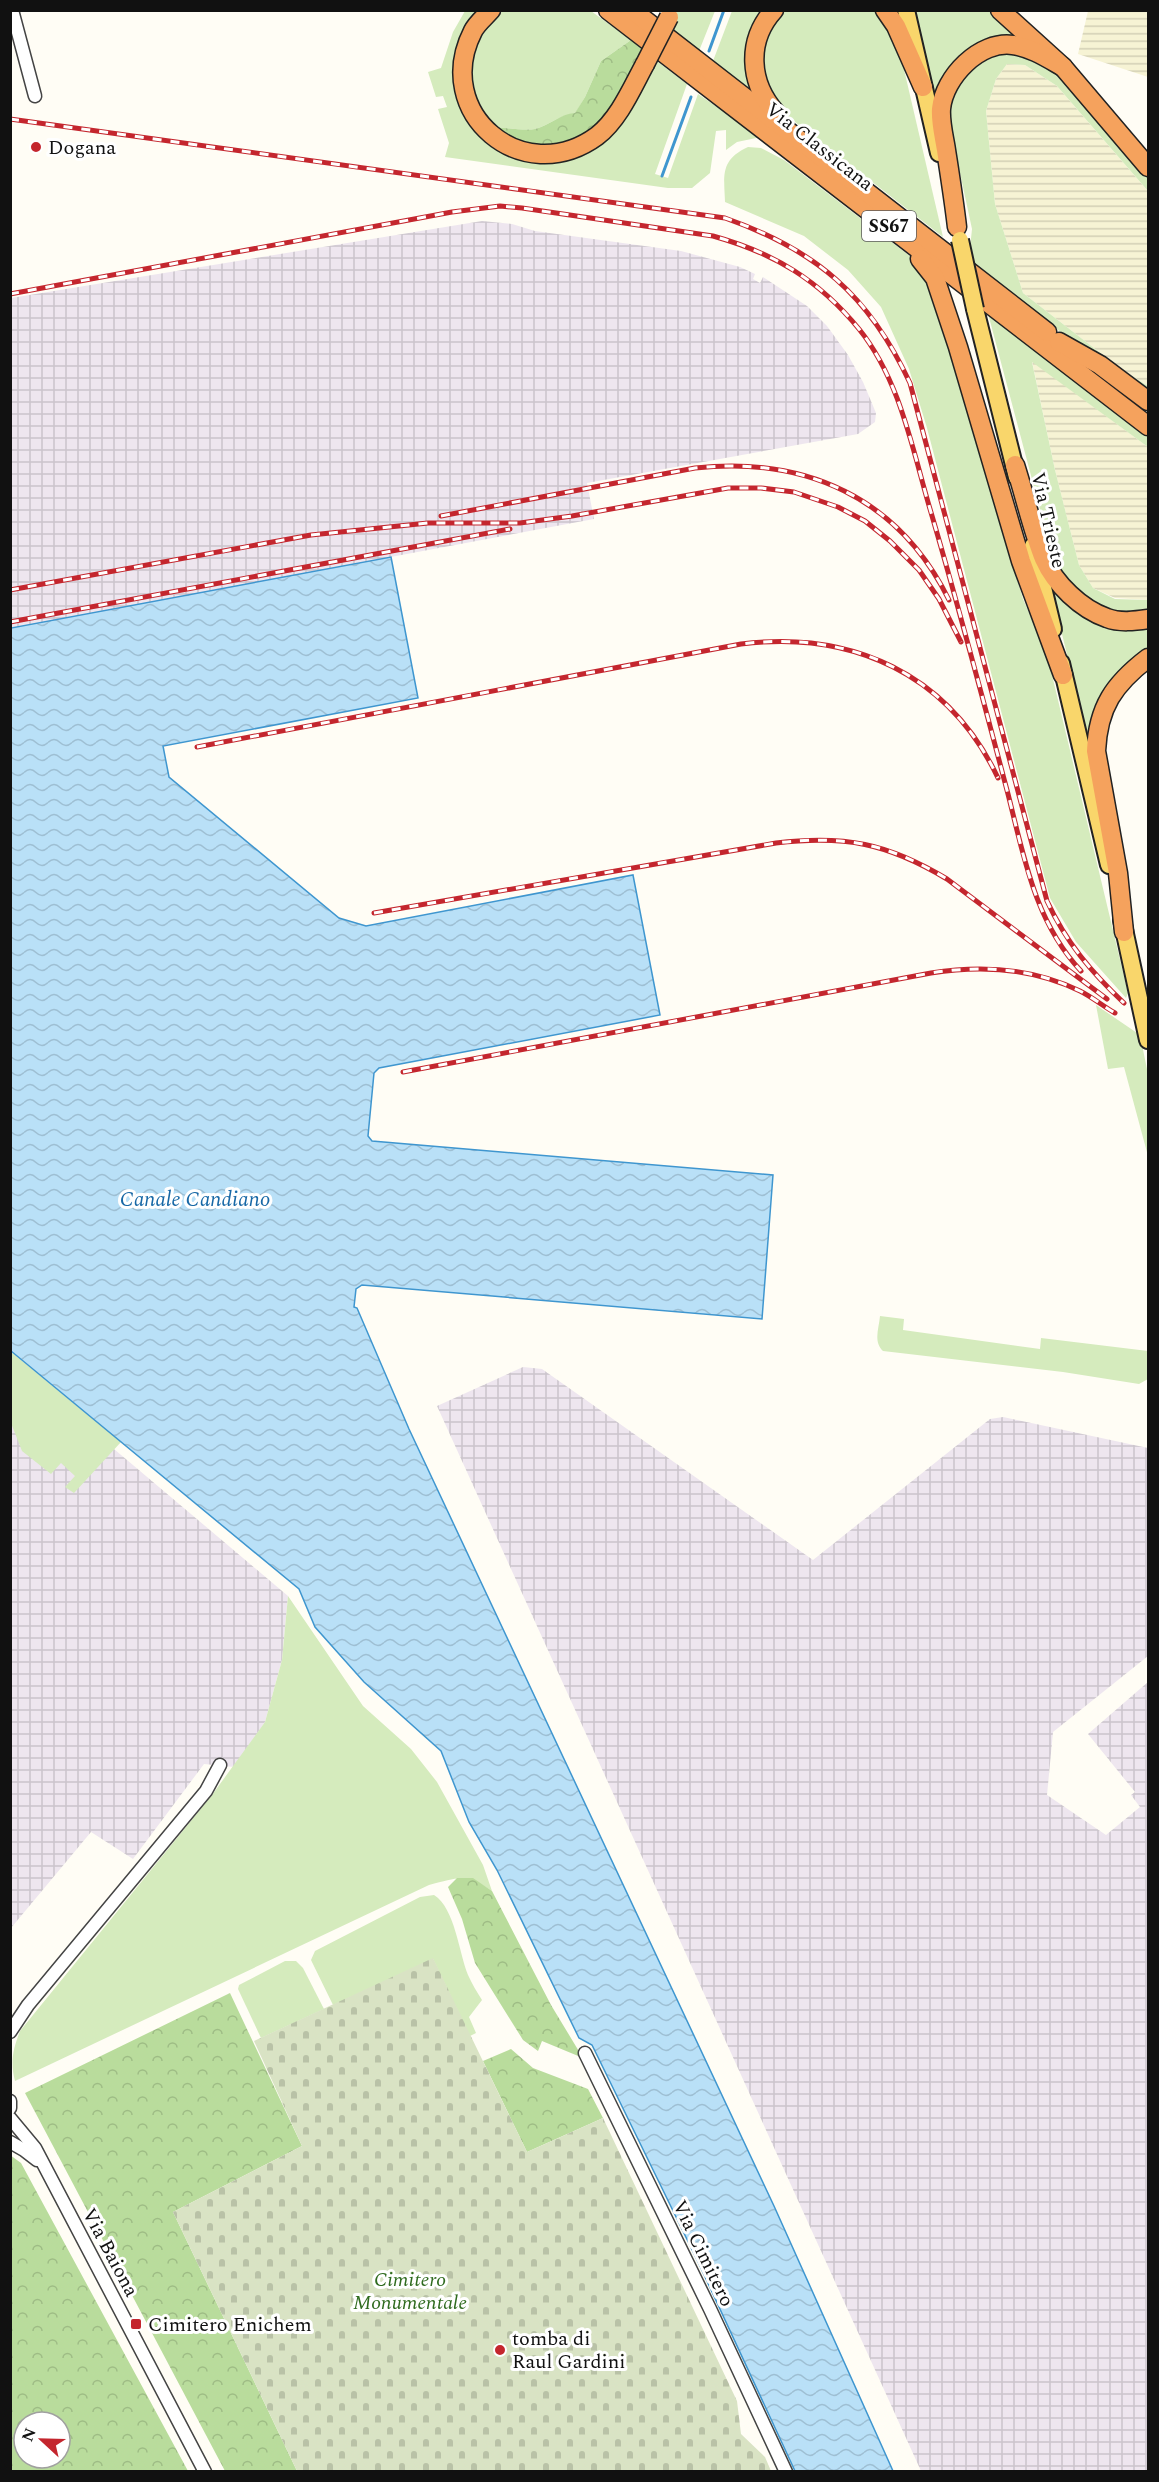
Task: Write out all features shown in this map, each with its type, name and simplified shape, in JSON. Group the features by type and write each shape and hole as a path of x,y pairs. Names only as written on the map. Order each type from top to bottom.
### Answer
{"highway":[{"path":"491,10 474,29 463,55 463,84 471,111 486,131 512,148 540,154 573,150 598,135 620,109 671,14"},
{"name":"SS67","path":"600,10 630,19"},
{"name":"Via Classicana","path":"608,10 630,19 795,135 1149,410"},
{"path":"774,10 760,30 755,45 756,80 765,101 795,135"},
{"path":"885,10 896,26 923,87"},
{"path":"1000,10 1063,67 1149,167"},
{"name":"Via Classicana","path":"630,19 844,192 1149,426"},
{"path":"958,234 941,109 954,77 961,66 973,57 987,50 1011,44 1033,50 1063,67"},
{"path":"844,192 875,222 926,264 935,278 971,389 1021,561 1063,675"},
{"path":"1059,342 1100,365 1149,401"},
{"path":"1015,465 1045,561 1060,584 1083,606 1108,619 1132,622 1149,619"},
{"path":"1125,932 1118,873 1096,751 1096,737 1107,700 1117,685 1149,658"}],"main road":[{"name":"Via Trieste","path":"906,10 1149,1040"}],"street":[{"path":"12,10 35,96"},
{"path":"20,36 21,10"},
{"path":"10,2026 206,1791 220,1765"},
{"path":"10,2032 28,2005"},
{"name":"Via Cimitero","path":"585,2053 710,2309 786,2472"},
{"path":"10,2102 10,2108"},
{"name":"Via Baiona","path":"10,2118 35,2148 205,2472"},
{"path":"10,2142 42,2165"}],"shaded area":[{"path":"1088,11 1148,11 1148,77 1078,54"},
{"path":"1007,64 1025,65 1057,86 1148,191 1148,386 1121,369 1023,293 995,204 986,111 996,79"},
{"path":"482,221 512,224 535,231 681,251 740,267 755,274 753,279 760,283 763,277 807,306 827,326 848,355 863,382 876,413 875,422 858,434 587,483 594,519 11,628 11,298"},
{"path":"1032,361 1148,447 1148,600 1115,598 1093,588 1079,565 1055,470"},
{"path":"11,1362 288,1596 282,1660 265,1722 234,1767 204,1764 133,1859 91,1832 11,1928"},
{"path":"523,1367 542,1369 813,1560 990,1419 1003,1417 1148,1448 1148,1656 1053,1732 1047,1795 1106,1835 1140,1807 1131,1795 1135,1792 1088,1734 1148,1682 1148,2471 921,2471 437,1406"}],"green space":[{"path":"879,10 899,48 943,237 786,115 768,96 759,57 761,38 780,11"},
{"path":"465,11 481,11 466,30 474,126 589,149 654,59 687,84 655,174 668,178 698,94 761,137 737,142 726,150 726,130 716,131 710,173 692,188 668,188 445,157 449,143 438,109 447,107 443,96 436,97 428,72 441,68 453,32"},
{"path":"495,11 591,11 631,40 601,61 575,114 535,129 491,127 477,108 467,61 471,44"},
{"path":"677,11 715,11 699,51 668,28"},
{"path":"732,11 761,11 753,27 753,92 713,61"},
{"path":"914,11 993,11 1030,41 986,43 936,103"},
{"path":"631,40 642,49 627,80 608,111 584,135 569,142 534,147 491,127 535,129 565,115 575,113 601,61"},
{"path":"1018,51 1055,69 1148,178 1148,191 1057,86 1025,65 1007,64 996,79 986,111 995,204 1023,293 1121,369 1148,386 1148,397 976,269 970,248 972,229 948,117 952,91 960,75 991,53"},
{"path":"748,147 761,148 784,160 910,256 923,271 931,287 1023,599 1047,654 1128,993 1126,998 1076,942 1050,898 927,428 909,369 881,307 848,270 804,236 725,202 724,176 728,163 732,157"},
{"path":"986,306 1148,436 1148,447 1032,362 1055,470 1079,565 1093,588 1115,599 1148,600 1148,615 1095,608 1055,566"},
{"path":"1050,585 1065,602 1094,621 1148,626 1148,651 1095,710 1087,736"},
{"path":"1096,1005 1140,1035 1148,1074 1148,1156 1124,1067 1108,1069"},
{"path":"880,1316 904,1319 903,1330 1040,1349 1041,1338 1148,1351 1148,1379 1139,1384 1063,1372 883,1351 877,1339"},
{"path":"10,1351 121,1442 74,1493 65,1487 75,1476 61,1463 51,1474 22,1451 11,1423"},
{"path":"288,1596 363,1706 411,1749 437,1782 483,1865 492,1891 475,1881 462,1878 429,1885 15,2081 13,2056 20,2031 212,1795 265,1722 282,1660"},
{"path":"457,1878 473,1878 492,1891 551,2005 583,2058 542,2041 538,2051 523,2040 475,1963 462,1919 448,1887"},
{"path":"434,1895 441,1901 452,1920 468,1975 482,2000 469,2017 476,2033 470,2036 433,1959 333,2005 311,1960 315,1951 420,1897"},
{"name":"Cimitero Monumentale","path":"433,1958 527,2152 603,2118 737,2401 741,2434 765,2457 771,2471 297,2471 173,2212 302,2146 254,2041"},
{"path":"285,1961 296,1961 303,1968 324,2009 261,2038 238,1989 239,1985"},
{"path":"230,1993 302,2146 173,2212 297,2471 225,2471 25,2093"},
{"path":"511,2049 533,2068 588,2089 603,2118 527,2152 483,2061"},
{"path":"10,2155 21,2163 188,2471 11,2471"}],"water":[{"name":"Canale Candiano","path":"391,557 418,698 163,746 169,777 339,918 366,926 633,875 660,1015 379,1068 374,1073 368,1136 372,1141 773,1175 762,1319 362,1285 356,1289 354,1307 357,1308 409,1429 774,2206 893,2471 795,2471 700,2266 592,2045 579,2038 497,1870 469,1822 441,1751 364,1682 315,1627 299,1589 11,1351 11,628"}],"waterway":[{"path":"709,51 724,10"},
{"path":"662,176 691,97"}],"railway":[{"path":"10,119 725,218 787,245 813,261 836,280 877,325 910,383 1047,901 1062,930 1080,956 1124,1003"},
{"path":"10,294 452,212 500,206 713,236 756,251 794,270 828,296 859,329 873,349 895,392 950,580 1033,888 1052,932 1081,971"},
{"path":"441,516 695,468 736,466 774,469 811,478 845,491 876,510 904,535 928,565 949,600"},
{"path":"10,590 311,535 428,523 520,523 728,488 761,488 794,492 838,507 865,521 890,541 919,570 939,599 961,642"},
{"path":"10,622 510,529"},
{"path":"197,747 741,644 782,641 821,644 858,653 893,667 924,686 953,711 977,742 998,778"},
{"path":"374,913 776,843 845,841 865,844 905,857 947,879 1107,999"},
{"path":"403,1072 931,973 969,969 1007,970 1044,977 1080,991 1115,1013"}],"place":[{"name":"Dogana","path":"36,147"},
{"name":"Cimitero Enichem","path":"136,2324"},
{"name":"tomba di Raul Gardini","path":"500,2350"}]}
